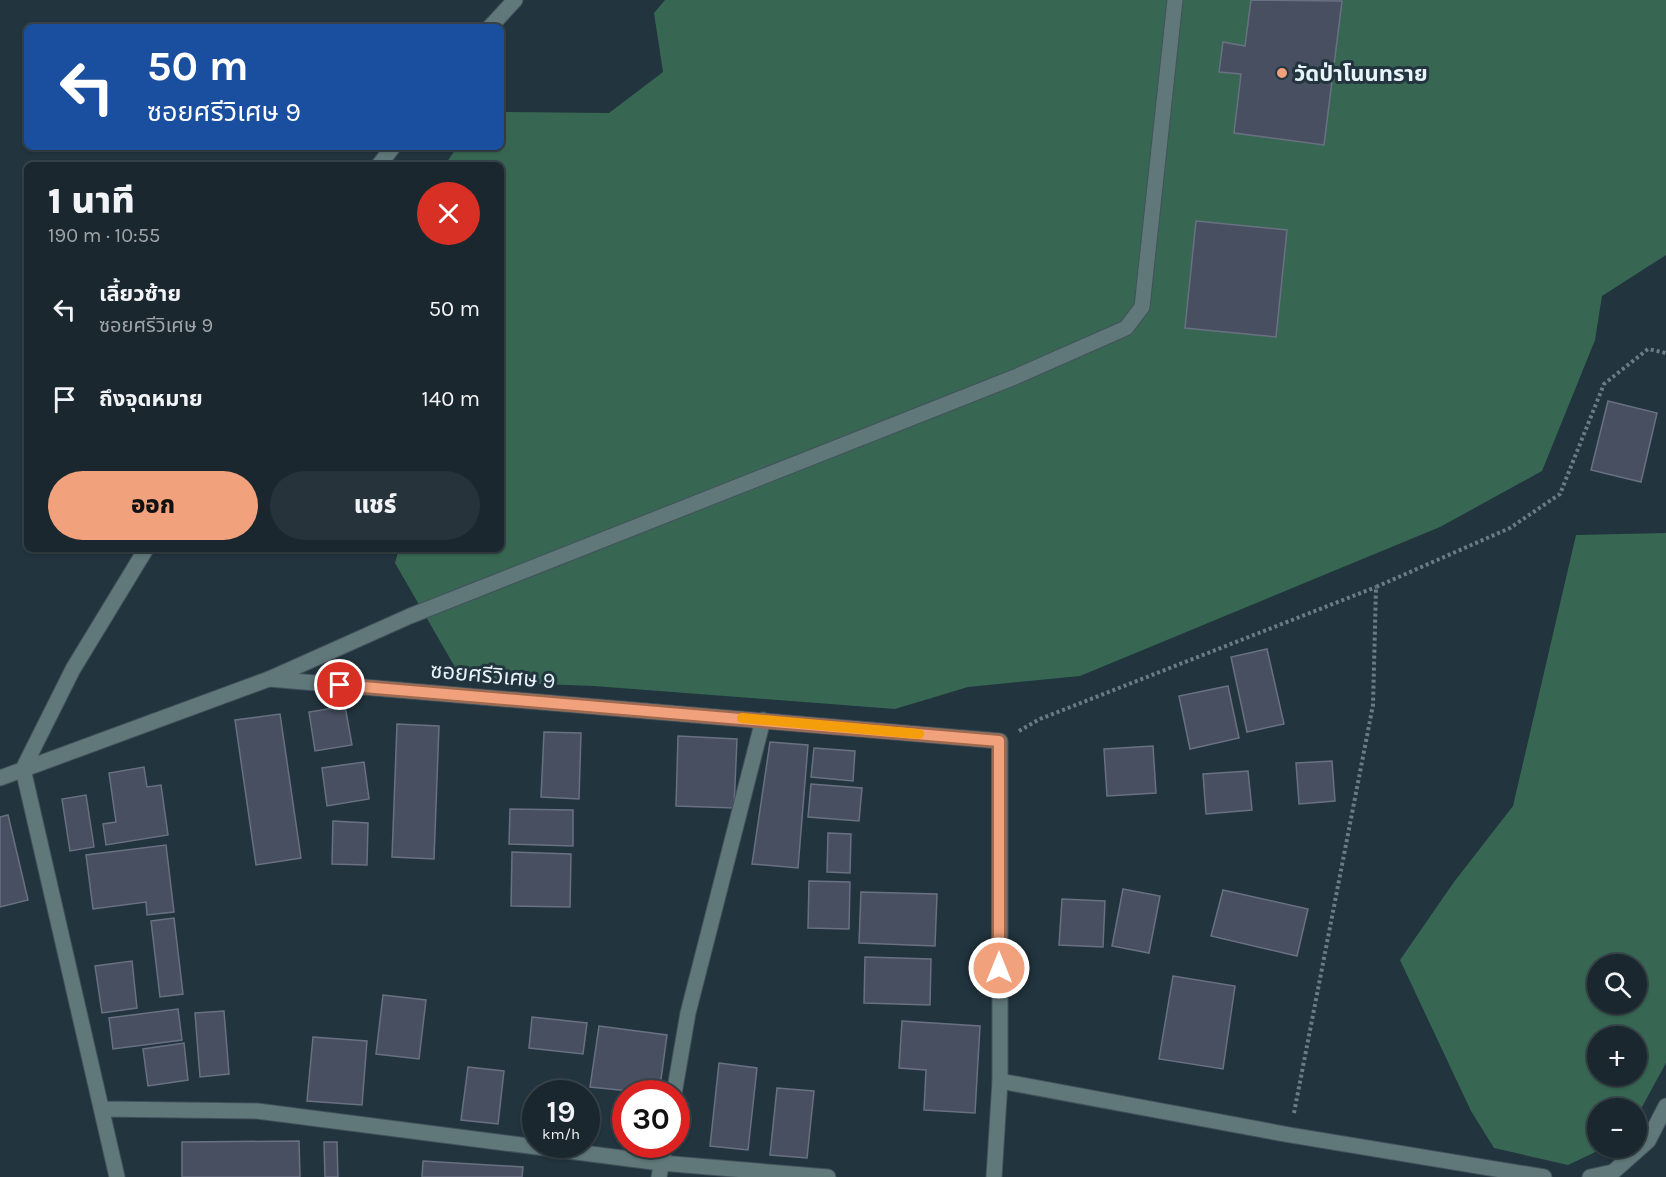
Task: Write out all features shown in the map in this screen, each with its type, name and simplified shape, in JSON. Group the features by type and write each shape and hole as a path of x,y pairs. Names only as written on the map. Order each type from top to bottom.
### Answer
{"street":[{"path":"493,24 515,0"},
{"path":"270,679 410,616 1015,377 1126,328 1142,307 1175,0"},
{"path":"381,162 391,150"},
{"path":"117,1177 23,770 73,669 144,552"},
{"name":"ซอยศรีวิเศษ 9","path":"0,778 270,679 999,741"},
{"path":"676,1080 688,1013 763,720"},
{"path":"994,1177 999,1081 999,741"},
{"path":"999,1081 1290,1135 1544,1177"},
{"path":"1590,1177 1613,1172 1647,1142 1666,1106"},
{"path":"102,1109 257,1111 660,1170 828,1177"}],"path":[{"path":"999,741 1040,719 1376,587 1510,528 1560,494 1604,384 1647,349 1666,353"},
{"path":"1290,1135 1373,705 1376,587"}],"green space":[{"path":"665,0 1666,0 1666,255 1602,296 1595,340 1542,471 1440,527 1080,676 968,687 895,709 594,686 463,681 395,563 398,552 504,552 504,162 447,162 455,150 504,150 504,112 609,113 663,72 654,13"},
{"path":"1666,533 1666,1063 1647,1098 1587,1098 1587,1156 1568,1165 1494,1148 1471,1111 1400,960 1454,882 1513,806 1576,535"}],"building":[{"name":"วัดป่าโนนทราย","path":"1251,0 1342,1 1324,145 1234,133 1241,74 1219,72 1223,42 1245,46"},
{"path":"1196,221 1287,230 1276,337 1185,328"},
{"path":"1608,401 1657,413 1641,482 1591,470"},
{"path":"1267,649 1284,724 1247,732 1231,657"},
{"path":"1228,686 1239,738 1190,749 1179,696"},
{"path":"345,706 352,745 315,751 309,712"},
{"path":"280,714 301,858 256,865 235,720"},
{"path":"397,724 439,726 434,859 392,857"},
{"path":"544,732 581,733 579,799 541,797"},
{"path":"678,736 737,739 734,808 676,806"},
{"path":"770,742 808,745 798,868 752,864"},
{"path":"1153,746 1156,793 1107,796 1104,749"},
{"path":"814,748 855,751 853,781 811,777"},
{"path":"1332,761 1335,801 1299,804 1296,763"},
{"path":"364,762 369,799 327,806 322,768"},
{"path":"144,767 147,787 161,785 168,835 106,845 103,824 116,822 109,773"},
{"path":"1248,771 1252,810 1206,814 1203,774"},
{"path":"811,784 862,788 859,821 808,817"},
{"path":"86,795 94,847 70,851 62,799"},
{"path":"510,809 573,810 573,846 509,844"},
{"path":"8,815 28,900 0,907 0,817"},
{"path":"333,821 368,823 367,865 332,864"},
{"path":"828,833 851,834 850,873 827,872"},
{"path":"166,845 174,912 147,915 146,902 93,909 86,855"},
{"path":"512,852 571,854 570,907 511,906"},
{"path":"809,881 850,882 849,929 808,928"},
{"path":"1123,889 1160,896 1149,953 1112,946"},
{"path":"1223,890 1308,909 1297,956 1211,936"},
{"path":"861,892 937,894 935,946 859,943"},
{"path":"1062,899 1105,901 1103,947 1059,945"},
{"path":"174,918 183,994 160,997 151,921"},
{"path":"865,957 931,959 930,1005 864,1003"},
{"path":"132,961 137,1008 102,1013 95,966"},
{"path":"1173,976 1235,986 1223,1069 1159,1059"},
{"path":"383,995 426,1000 419,1059 376,1054"},
{"path":"178,1009 182,1040 113,1049 109,1018"},
{"path":"224,1011 229,1074 200,1077 195,1013"},
{"path":"532,1017 587,1023 583,1054 529,1048"},
{"path":"902,1021 980,1026 975,1113 924,1110 926,1070 899,1068"},
{"path":"599,1026 667,1035 661,1080 612,1080 612,1089 600,1088 600,1080 591,1080"},
{"path":"313,1037 367,1041 362,1105 307,1101"},
{"path":"184,1043 188,1080 148,1086 143,1049"},
{"path":"719,1063 757,1068 748,1150 710,1146"},
{"path":"468,1067 504,1071 498,1124 461,1120"},
{"path":"777,1088 814,1091 807,1158 770,1155"},
{"path":"299,1141 300,1177 182,1177 182,1142"},
{"path":"324,1142 337,1142 338,1177 325,1177"},
{"path":"423,1161 523,1167 522,1177 422,1177"}],"slow traffic":[{"path":"742,718 919,734"}],"place":[{"name":"วัดป่าโนนทราย","path":"1282,73"}],"route":[{"path":"340,685 999,741 999,968"}]}
